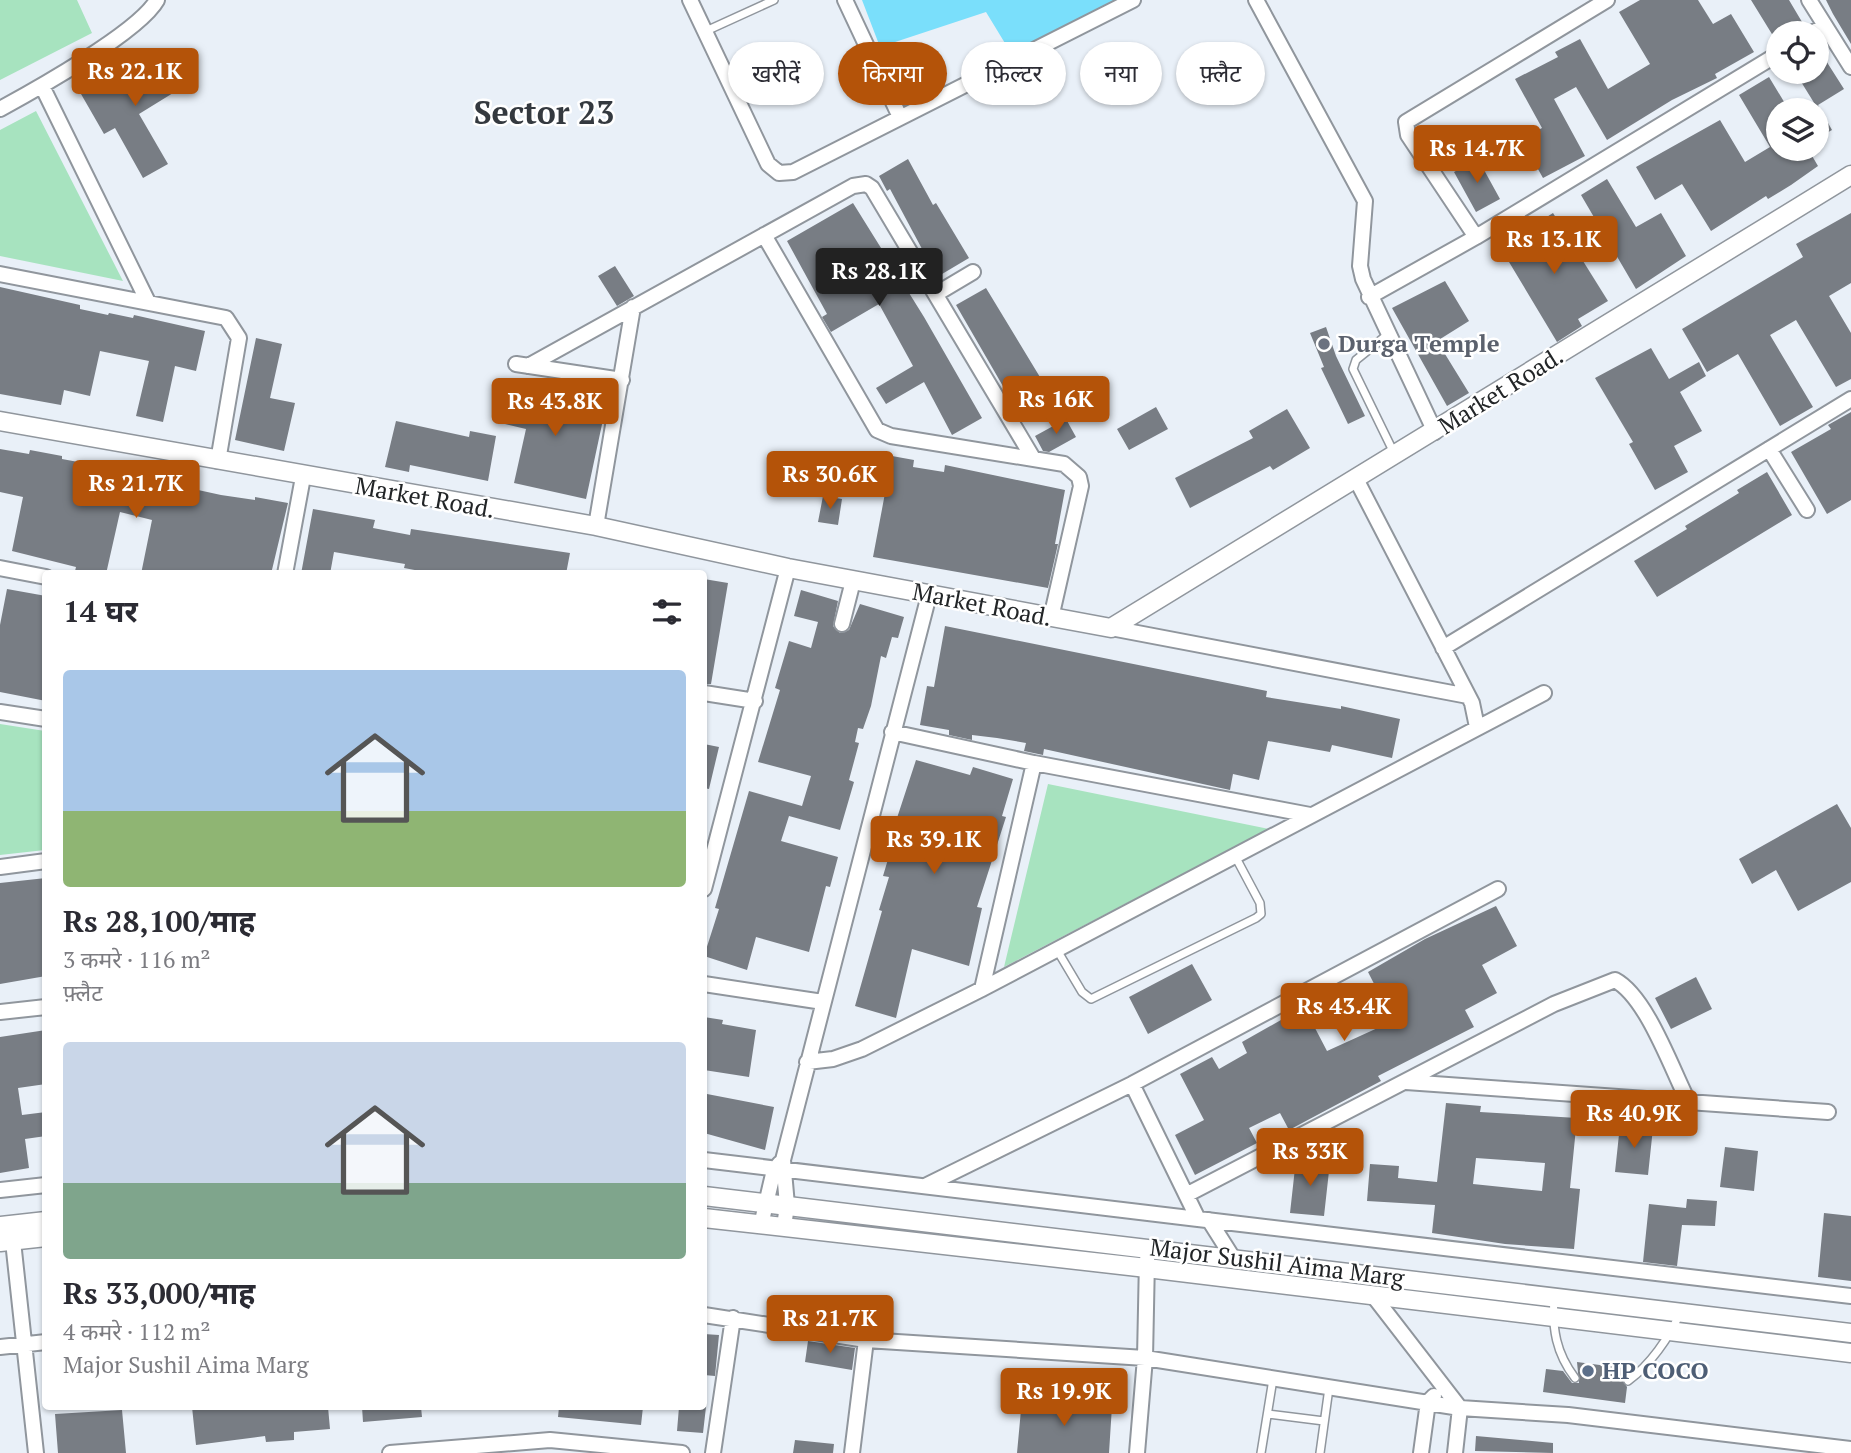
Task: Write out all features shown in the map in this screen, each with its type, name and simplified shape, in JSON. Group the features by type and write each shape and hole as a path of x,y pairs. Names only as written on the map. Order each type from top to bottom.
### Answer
{"street":[{"path":"0,109 43,86 146,14 157,0"},
{"path":"690,0 768,164 779,173 793,172 1133,0"},
{"path":"845,0 900,117"},
{"path":"1256,0 1365,201 1360,266 1369,297 1435,432"},
{"path":"1476,237 1408,135 1406,122 1607,0"},
{"path":"1809,0 1816,21"},
{"path":"1829,41 1851,67"},
{"path":"1369,297 1476,237 1766,61"},
{"path":"43,86 148,302"},
{"name":"Market Road.","path":"0,421 303,477 596,526 853,581 1111,628 1851,175"},
{"path":"622,380 522,365 853,186 866,184 872,188 1033,458"},
{"path":"764,235 877,430 891,436 1033,458 1071,468 1082,486 1051,618"},
{"path":"936,294 973,272"},
{"path":"0,274 226,318 239,338 218,461"},
{"path":"596,526 633,307"},
{"path":"1443,648 1851,399"},
{"path":"1769,449 1807,510"},
{"path":"286,570 303,477"},
{"path":"1356,479 1468,695 1476,712 1477,727"},
{"path":"0,568 42,576"},
{"path":"707,878 788,568"},
{"path":"842,624 853,581"},
{"path":"761,1225 781,1167 929,595"},
{"path":"1111,628 1468,695"},
{"path":"707,693 755,701"},
{"path":"807,1062 833,1059 862,1049 1057,950 1544,694"},
{"path":"0,712 42,718"},
{"path":"892,732 1034,763 1310,815"},
{"path":"982,989 1034,763"},
{"path":"0,867 42,862"},
{"path":"925,1186 1132,1084 1498,889"},
{"path":"1188,1194 1554,1004 1615,980 1625,985 1639,1003 1689,1103"},
{"path":"707,984 823,1002"},
{"path":"0,1012 42,1007"},
{"path":"1405,1082 1828,1112"},
{"path":"1132,1084 1188,1194 1233,1258"},
{"path":"707,1160 1851,1296"},
{"path":"781,1167 787,1205 784,1227"},
{"path":"0,1190 42,1185"},
{"name":"Major Sushil Aima Marg","path":"707,1196 1851,1333"},
{"name":"Major Sushil Aima Marg","path":"707,1218 1147,1268 1375,1298 1851,1353"},
{"path":"6,1233 42,1222"},
{"path":"6,1233 42,1237"},
{"path":"6,1233 24,1345 36,1453"},
{"path":"1137,1453 1145,1358 1148,1248"},
{"path":"1375,1298 1460,1408 1455,1453"},
{"path":"707,1315 866,1340 1145,1358 1460,1408 1568,1415 1818,1449 1851,1449"},
{"path":"713,1453 733,1318"},
{"path":"852,1453 866,1340"},
{"path":"0,1347 42,1343"},
{"path":"1421,1453 1427,1402 1443,1387"},
{"path":"529,1453 550,1440"},
{"path":"390,1453 550,1440 583,1447 682,1453"}],"lane":[{"path":"706,31 774,0"},
{"path":"1387,335 1356,360 1353,369 1395,456"},
{"path":"1057,950 1082,992 1091,999 1256,918 1261,914 1260,903 1234,856"},
{"path":"1554,1297 1552,1319 1558,1349 1575,1378"},
{"path":"1628,1381 1671,1333 1680,1312"},
{"path":"1261,1453 1274,1378"},
{"path":"1320,1453 1329,1387"},
{"path":"1268,1414 1324,1421"}],"green space":[{"path":"0,0 77,0 92,33 0,80"},
{"path":"36,111 123,281 0,256 0,130"},
{"path":"0,724 42,731 42,850 0,855"},
{"path":"1048,784 1269,829 1004,967"}],"water":[{"path":"862,0 1125,0 1045,42 1004,42 986,12 895,42 878,42"}],"building":[{"path":"1640,0 1698,0 1713,24 1731,14 1754,52 1715,74 1717,78 1672,100 1607,140 1576,87 1554,99 1585,156 1543,178 1521,139 1542,128 1515,79 1558,57 1555,52 1580,39 1608,89 1650,64 1619,12"},
{"path":"1751,0 1789,0 1801,21 1766,21 1766,24"},
{"path":"1826,0 1851,0 1851,44 1833,14"},
{"path":"167,53 186,85 139,114 168,164 143,178 115,128 104,134 81,94 130,65 133,72"},
{"path":"1829,65 1844,89 1829,98 1811,98 1802,84 1829,84"},
{"path":"1766,79 1766,84 1773,84 1782,98 1766,98 1766,140 1739,95"},
{"path":"1720,120 1745,162 1766,149 1766,161 1815,161 1818,166 1768,199 1766,196 1711,231 1682,184 1655,200 1636,167"},
{"path":"908,159 933,205 936,203 969,258 937,277 890,189 887,191 879,176"},
{"path":"1478,159 1500,199 1476,212 1454,172"},
{"path":"1607,179 1636,227 1661,213 1686,256 1636,289 1581,195"},
{"path":"853,203 924,317 982,418 952,435 924,382 886,404 876,388 913,366 879,304 831,332 822,317 827,314 787,241"},
{"path":"1553,213 1608,301 1578,319 1582,326 1557,342 1500,247"},
{"path":"1851,213 1851,283 1829,296 1851,333 1851,379 1836,387 1796,320 1770,335 1813,407 1780,426 1738,354 1707,372 1682,329 1803,257 1796,244"},
{"path":"615,266 634,296 617,306 598,276"},
{"path":"1445,281 1469,321 1437,341 1469,393 1447,406 1392,308"},
{"path":"0,287 80,305 80,309 133,318 134,315 205,331 196,371 175,366 163,422 136,416 149,361 100,351 90,396 64,390 61,405 0,394"},
{"path":"986,288 1046,387 1015,407 956,305"},
{"path":"1326,327 1336,356 1365,416 1348,424 1321,368 1324,367 1310,333"},
{"path":"256,338 282,344 270,398 295,403 284,451 235,440"},
{"path":"1651,348 1669,379 1699,362 1706,376 1680,392 1702,431 1674,446 1688,472 1655,490 1629,444 1633,442 1595,378"},
{"path":"505,385 557,393 558,389 607,401 586,499 514,483 526,429 497,422"},
{"path":"1156,407 1168,429 1129,450 1117,429"},
{"path":"1287,409 1310,448 1273,470 1270,466 1190,508 1175,478 1253,438 1249,431"},
{"path":"1851,412 1851,500 1827,514 1791,452 1831,429 1828,425"},
{"path":"1066,419 1076,437 1049,452 1043,451 1035,436"},
{"path":"396,421 469,437 470,431 496,436 488,481 410,465 409,472 385,467"},
{"path":"0,449 29,454 30,450 62,456 62,459 89,464 88,468 125,475 124,480 155,487 157,481 221,495 288,503 272,570 142,570 152,520 120,512 107,570 75,570 76,567 12,551 23,497 0,492"},
{"path":"892,456 914,460 913,467 944,472 945,465 1065,490 1055,544 1058,544 1048,588 873,557"},
{"path":"1767,472 1792,515 1657,597 1634,561 1687,529 1685,526 1739,493 1737,490"},
{"path":"823,496 842,499 838,525 818,522"},
{"path":"313,509 375,520 373,528 410,535 411,529 570,553 567,570 415,570 404,568 405,564 334,552 331,570 302,570"},
{"path":"707,580 728,583 711,684 707,684"},
{"path":"7,589 42,595 42,700 0,692 0,625"},
{"path":"801,590 838,601 833,626 840,633 849,630 860,604 904,617 898,638 892,637 886,658 881,656 871,706 863,729 858,728 855,742 859,743 849,780 854,782 840,830 789,816 781,841 838,857 830,887 826,886 809,952 756,937 747,970 707,957 707,947 719,909 715,908 749,791 802,806 811,776 758,762 780,690 775,688 789,641 811,648 818,622 794,616"},
{"path":"945,626 1267,691 1266,697 1341,709 1341,706 1400,719 1392,758 1332,745 1330,752 1268,741 1259,780 1233,774 1230,790 1044,749 1043,755 1024,751 1026,743 972,735 972,740 949,735 949,730 920,725 927,686 934,687"},
{"path":"707,745 719,747 707,789"},
{"path":"916,760 970,775 973,767 1013,779 1002,816 1006,817 977,907 982,908 969,966 912,949 896,1018 855,1006 882,911 879,910 889,877 883,876 900,819 897,818"},
{"path":"1837,804 1851,828 1851,882 1798,911 1776,870 1752,884 1739,859"},
{"path":"42,878 42,977 0,984 0,883"},
{"path":"1496,906 1517,946 1482,965 1497,993 1465,1010 1474,1027 1378,1076 1381,1081 1289,1130 1280,1113 1249,1128 1257,1143 1195,1175 1175,1135 1204,1120 1180,1074 1212,1057 1219,1069 1247,1053 1242,1042 1304,1007 1327,1051 1393,1021 1368,972 1425,939"},
{"path":"1192,964 1212,1000 1148,1034 1129,997"},
{"path":"1696,977 1712,1009 1671,1029 1655,998"},
{"path":"707,1017 723,1020 722,1024 756,1030 749,1077 707,1070"},
{"path":"42,1031 42,1085 18,1088 22,1115 42,1112 42,1137 25,1139 29,1168 0,1173 0,1037"},
{"path":"707,1094 774,1107 765,1150 707,1134"},
{"path":"1446,1103 1481,1106 1480,1112 1577,1118 1570,1188 1580,1189 1574,1249 1505,1244 1432,1233 1435,1205 1367,1201 1370,1164 1399,1166 1398,1178 1437,1182","holes":["1476,1158 1545,1163 1542,1191 1473,1184"]},
{"path":"1620,1125 1653,1128 1648,1175 1615,1172"},
{"path":"1725,1147 1758,1151 1754,1191 1720,1187"},
{"path":"1296,1159 1330,1162 1324,1216 1290,1213"},
{"path":"1687,1199 1717,1201 1715,1226 1682,1225 1677,1266 1643,1262 1649,1204 1686,1208"},
{"path":"1824,1213 1851,1216 1851,1281 1818,1277"},
{"path":"707,1334 719,1335 715,1376 707,1375"},
{"path":"808,1341 855,1348 852,1370 805,1362"},
{"path":"1577,1362 1630,1369 1622,1379 1627,1387 1625,1403 1543,1392 1546,1369 1563,1371 1572,1383 1579,1383"},
{"path":"1022,1399 1112,1406 1109,1453 1017,1453"},
{"path":"122,1410 126,1453 58,1453 55,1414"},
{"path":"192,1410 328,1410 330,1429 294,1432 294,1440 266,1442 265,1436 196,1445"},
{"path":"362,1410 421,1410 422,1417 363,1422"},
{"path":"559,1410 643,1410 641,1425 558,1417"},
{"path":"679,1410 706,1410 703,1433 677,1431"},
{"path":"1476,1436 1553,1443 1553,1453 1475,1451"},
{"path":"795,1440 834,1444 833,1453 793,1453"}],"place":[{"name":"Durga Temple","path":"1324,344"},
{"name":"HP COCO","path":"1588,1371"}],"district":[{"name":"Sector 23","path":"544,113"}]}
